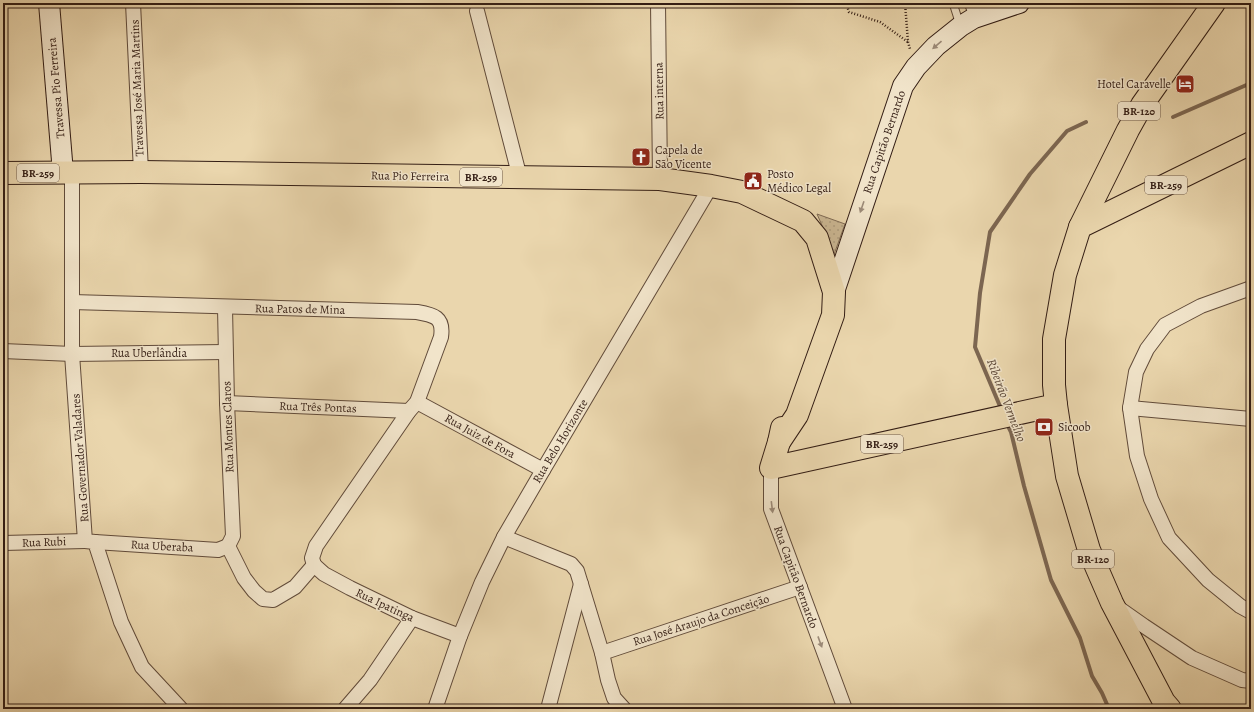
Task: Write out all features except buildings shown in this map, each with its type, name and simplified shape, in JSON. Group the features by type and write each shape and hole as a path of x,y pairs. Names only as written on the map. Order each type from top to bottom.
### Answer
{"main road":[{"name":"Travessa Pio Ferreira","path":"49,3 68,173"},
{"name":"Rua Capitão Bernardo","path":"771,468 780,442 784,412 818,315 834,292 903,86 916,67 967,16 1019,3"},
{"name":"BR-120","path":"1166,707 1112,603 1089,550 1070,484 1056,405 1054,385 1054,339 1064,275 1080,227 1142,105 1214,3"},
{"name":"BR-259","path":"1080,227 1251,143"},
{"name":"Rua Pio Ferreira","path":"3,173 141,172 660,179 711,186 742,192 802,221 817,238 834,292"},
{"name":"BR-259","path":"771,468 1056,405"}],"street":[{"name":"Travessa José Maria Martins","path":"133,3 141,172"},
{"name":"Rua interna","path":"658,3 660,179"},
{"path":"477,11 520,178"},
{"name":"Rua Governador Valadares","path":"68,173 72,354 90,542 121,622 142,667 181,709"},
{"name":"Rua Belo Horizonte","path":"435,709 460,636 482,582 504,537 711,186"},
{"path":"1251,288 1201,306 1165,326 1147,349 1136,372 1130,408 1137,456 1151,499 1169,538 1208,580 1240,606 1251,612"},
{"name":"Rua Patos de Mina","path":"72,302 225,308 417,312 432,315 441,322 441,337 413,406"},
{"name":"Rua Montes Claros","path":"225,308 225,352 233,536 228,546"},
{"name":"Rua Uberlândia","path":"3,351 72,354 225,352"},
{"name":"Rua Três Pontas","path":"227,403 413,406"},
{"path":"228,546 244,578 254,591 263,599 273,600 295,587 314,565 312,558 316,546 413,406"},
{"name":"Rua Juiz de Fora","path":"413,406 543,470"},
{"path":"1130,408 1251,419"},
{"name":"Rua Capitão Bernardo","path":"771,468 771,510 845,709"},
{"path":"504,537 571,564 577,571 614,698 624,709"},
{"name":"Rua Rubi","path":"3,543 90,542"},
{"name":"Rua Uberaba","path":"90,542 218,550 228,546"},
{"name":"Rua Ipatinga","path":"314,565 324,574 412,618 460,636"},
{"path":"548,709 581,583"},
{"name":"Rua José Araujo da Conceição","path":"602,653 800,587"},
{"path":"1112,603 1192,658 1242,680 1251,681"},
{"path":"345,709 370,680 412,618"}],"lane":[{"path":"953,3 967,16"}],"path":[{"path":"846,3 849,12 880,22 908,42"},
{"path":"905,3 908,42 916,67"}],"shaded area":[{"path":"817,214 845,224 832,260 824,230"}],"waterway":[{"name":"Ribeirão Vermelho","path":"1173,117 1251,83"},
{"name":"Ribeirão Vermelho","path":"1002,411 975,347 980,293 990,232 1030,174 1067,131 1086,122"},
{"name":"Ribeirão Vermelho","path":"1006,422 1011,432 1024,486 1051,580 1080,638 1092,676 1109,709"}],"place":[{"name":"Hotel Caravelle","path":"1185,84"},
{"name":"Capela de São Vicente","path":"641,157"},
{"name":"Posto Médico Legal","path":"753,181"},
{"name":"Sicoob","path":"1044,427"}]}
